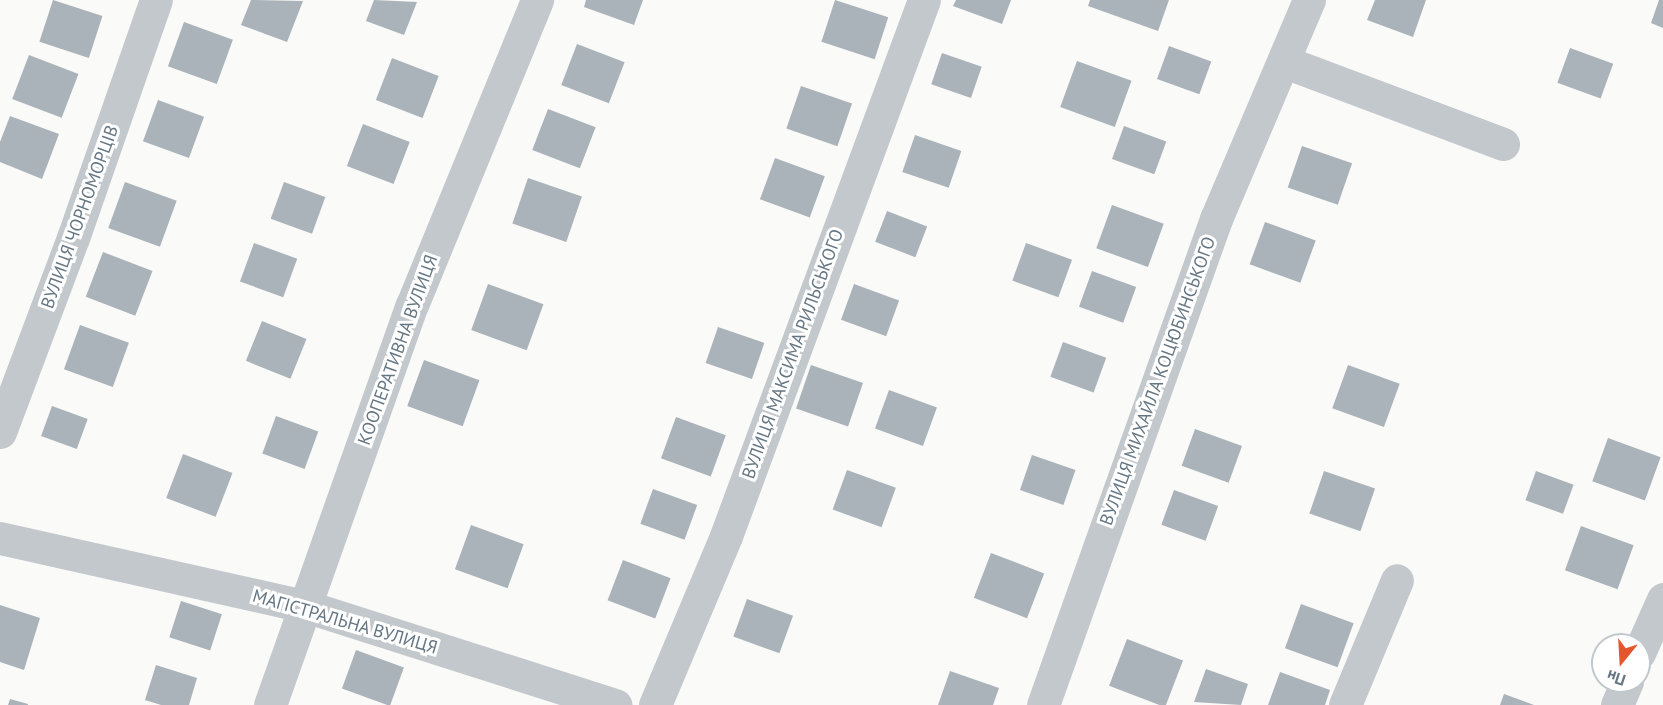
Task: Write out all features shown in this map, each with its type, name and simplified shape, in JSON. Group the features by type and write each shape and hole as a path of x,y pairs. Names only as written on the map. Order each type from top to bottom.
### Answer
{"street":[{"name":"ВУЛИЦЯ ЧОРНОМОРЦІВ","path":"0,432 73,238 156,0"},
{"name":"КООПЕРАТИВНА ВУЛИЦЯ","path":"270,705 412,305 537,0"},
{"name":"ВУЛИЦЯ МАКСИМА РИЛЬСЬКОГО","path":"655,705 726,536 924,0"},
{"name":"ВУЛИЦЯ МИХАЙЛА КОЦЮБИНСЬКОГО","path":"1043,705 1216,219 1286,62 1309,0"},
{"path":"1286,62 1503,144"},
{"name":"МАГІСТРАЛЬНА ВУЛИЦЯ","path":"0,538 305,606 616,705"},
{"path":"1345,705 1397,580"},
{"path":"1648,633 1663,599"}],"building":[{"path":"53,0 102,16 89,58 39,42"},
{"path":"251,0 303,1 287,42 241,25"},
{"path":"374,0 417,2 404,35 366,21"},
{"path":"586,0 643,0 634,25 584,7"},
{"path":"835,0 888,17 875,59 821,42"},
{"path":"956,0 1011,0 1002,24 953,6"},
{"path":"1090,0 1169,0 1158,31 1088,6"},
{"path":"1375,0 1426,0 1413,37 1367,20"},
{"path":"1659,0 1663,0 1663,28 1651,23"},
{"path":"184,22 233,40 217,84 168,66"},
{"path":"577,44 625,62 609,103 561,85"},
{"path":"1169,46 1211,61 1199,94 1157,79"},
{"path":"1570,48 1613,64 1601,99 1557,83"},
{"path":"942,53 982,67 971,98 931,84"},
{"path":"29,55 78,74 62,118 12,99"},
{"path":"392,58 439,76 423,118 376,100"},
{"path":"1077,61 1132,81 1115,127 1060,107"},
{"path":"801,86 852,104 837,146 786,129"},
{"path":"158,100 204,117 189,158 143,141"},
{"path":"548,109 596,127 580,168 532,150"},
{"path":"10,116 59,134 42,179 0,162 0,142"},
{"path":"363,124 410,142 394,184 347,166"},
{"path":"1124,126 1166,141 1154,174 1112,159"},
{"path":"915,135 961,151 949,188 902,172"},
{"path":"1302,146 1352,163 1338,205 1288,188"},
{"path":"775,158 825,176 810,217 760,199"},
{"path":"528,178 582,197 566,242 512,223"},
{"path":"125,182 177,201 160,247 108,228"},
{"path":"284,182 325,197 312,234 271,219"},
{"path":"1112,205 1164,224 1148,267 1096,248"},
{"path":"887,211 927,226 915,257 875,242"},
{"path":"1265,222 1316,240 1300,283 1250,264"},
{"path":"254,243 297,259 283,297 240,282"},
{"path":"1026,243 1072,260 1058,297 1012,281"},
{"path":"103,252 152,271 135,316 86,297"},
{"path":"1092,271 1136,287 1123,323 1079,307"},
{"path":"488,284 543,304 527,350 471,330"},
{"path":"854,284 899,300 886,336 841,320"},
{"path":"262,321 307,339 290,379 246,361"},
{"path":"80,325 129,343 113,387 64,369"},
{"path":"718,327 764,343 752,379 706,363"},
{"path":"1063,342 1106,358 1094,393 1050,377"},
{"path":"424,360 479,380 463,426 407,406"},
{"path":"811,365 863,383 848,426 796,408"},
{"path":"1348,365 1400,384 1384,427 1332,408"},
{"path":"889,390 937,407 923,446 875,429"},
{"path":"52,406 88,419 77,449 41,436"},
{"path":"276,416 318,431 305,469 262,454"},
{"path":"676,417 726,435 711,476 661,458"},
{"path":"1195,429 1242,446 1229,483 1182,466"},
{"path":"1608,438 1661,457 1645,500 1592,481"},
{"path":"183,454 232,473 216,517 166,498"},
{"path":"1032,455 1075,470 1063,505 1020,490"},
{"path":"847,470 896,488 881,527 833,509"},
{"path":"1324,471 1375,489 1360,531 1309,514"},
{"path":"1536,471 1574,485 1563,514 1525,500"},
{"path":"653,489 697,505 685,540 640,524"},
{"path":"1174,490 1218,506 1206,541 1161,525"},
{"path":"471,525 524,544 508,588 455,569"},
{"path":"1581,526 1634,545 1618,589 1565,570"},
{"path":"991,553 1044,573 1027,618 974,598"},
{"path":"623,560 671,578 655,618 608,600"},
{"path":"747,599 793,616 779,653 733,637"},
{"path":"181,601 222,614 210,650 169,637"},
{"path":"1301,604 1354,623 1338,667 1285,648"},
{"path":"0,605 40,618 24,670 0,662"},
{"path":"1127,639 1183,661 1166,705 1159,705 1109,686"},
{"path":"356,650 404,667 390,705 342,689"},
{"path":"156,665 197,678 189,705 161,705 145,700"},
{"path":"1206,669 1248,684 1241,705 1194,702"},
{"path":"950,671 999,688 993,705 938,705"},
{"path":"1280,672 1330,690 1325,705 1268,705"},
{"path":"1504,694 1534,705 1500,705"},
{"path":"10,699 28,704 28,705 8,705"}]}
